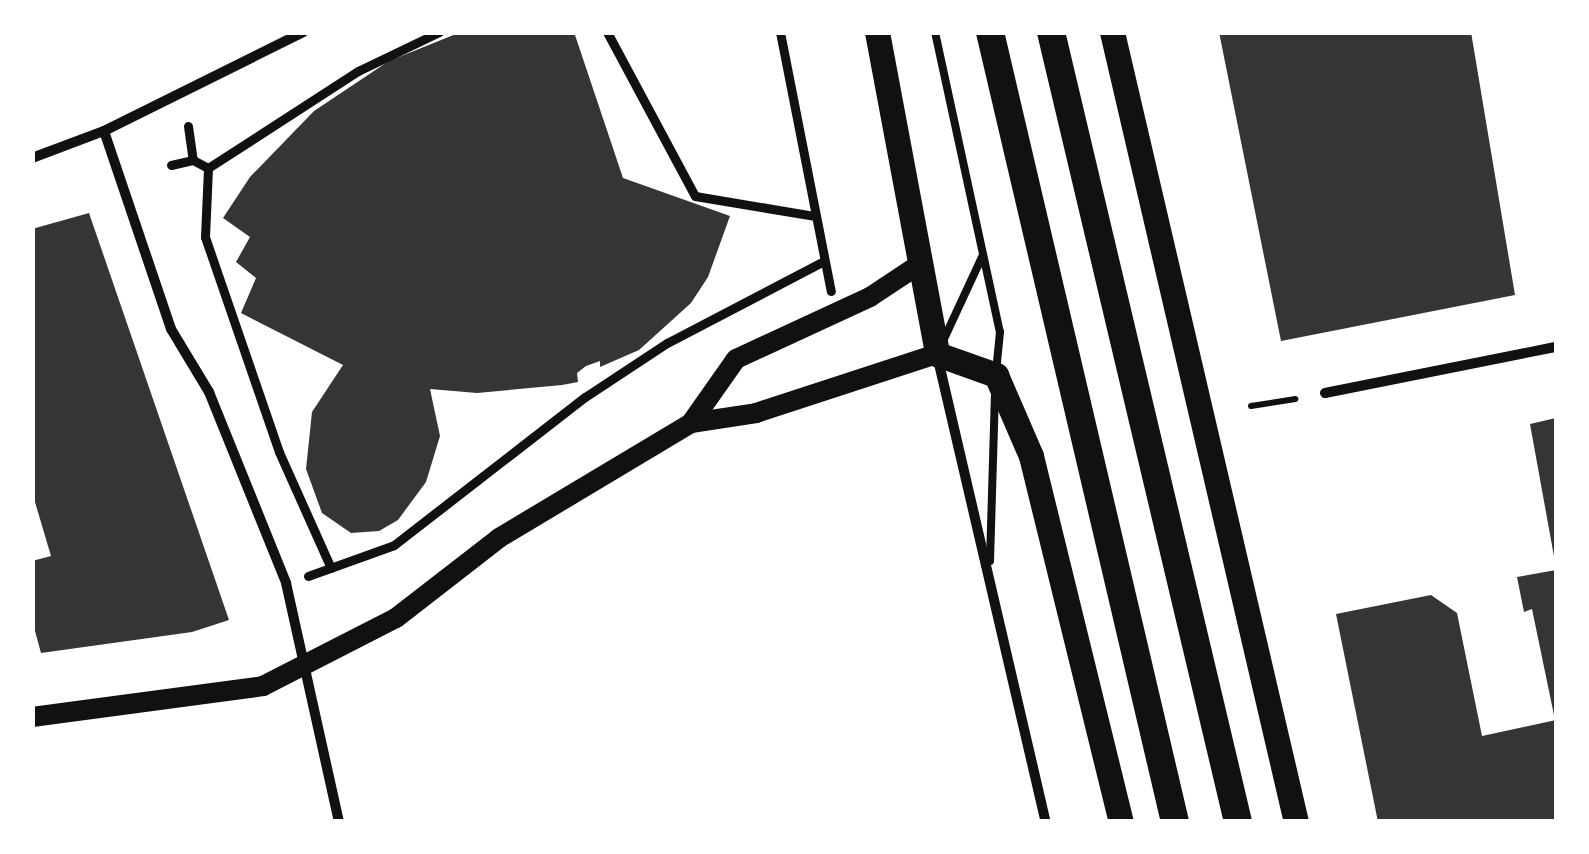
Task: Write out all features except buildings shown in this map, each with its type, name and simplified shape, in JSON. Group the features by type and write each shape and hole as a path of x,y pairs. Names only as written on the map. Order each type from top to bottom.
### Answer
{"highway":[{"path":"990,32 1175,822"},
{"path":"1051,32 1238,822"}],"main road":[{"path":"877,32 937,354"},
{"path":"1112,32 1296,822"},
{"path":"691,423 736,360 870,297 920,264"},
{"path":"32,717 264,686 306,668 396,618 499,538 691,423 756,413 937,354 996,375 1044,499 1121,822"}],"street":[{"path":"32,158 104,131 303,32"},
{"path":"208,168 358,71 439,32"},
{"path":"607,32 695,196 815,216"},
{"path":"780,32 831,291"},
{"path":"188,126 193,160"},
{"path":"104,131 171,328 209,392 286,583 339,822"},
{"path":"170,165 193,160 208,168"},
{"path":"208,168 205,237 279,452 331,568"},
{"path":"308,576 394,546 585,397 667,343 824,260"},
{"path":"1326,393 1556,348"},
{"path":"937,354 990,561 1046,822"}],"lane":[{"path":"935,32 1000,332 990,561"},
{"path":"937,354 984,255"}],"path":[{"path":"1250,406 1326,393"}]}
